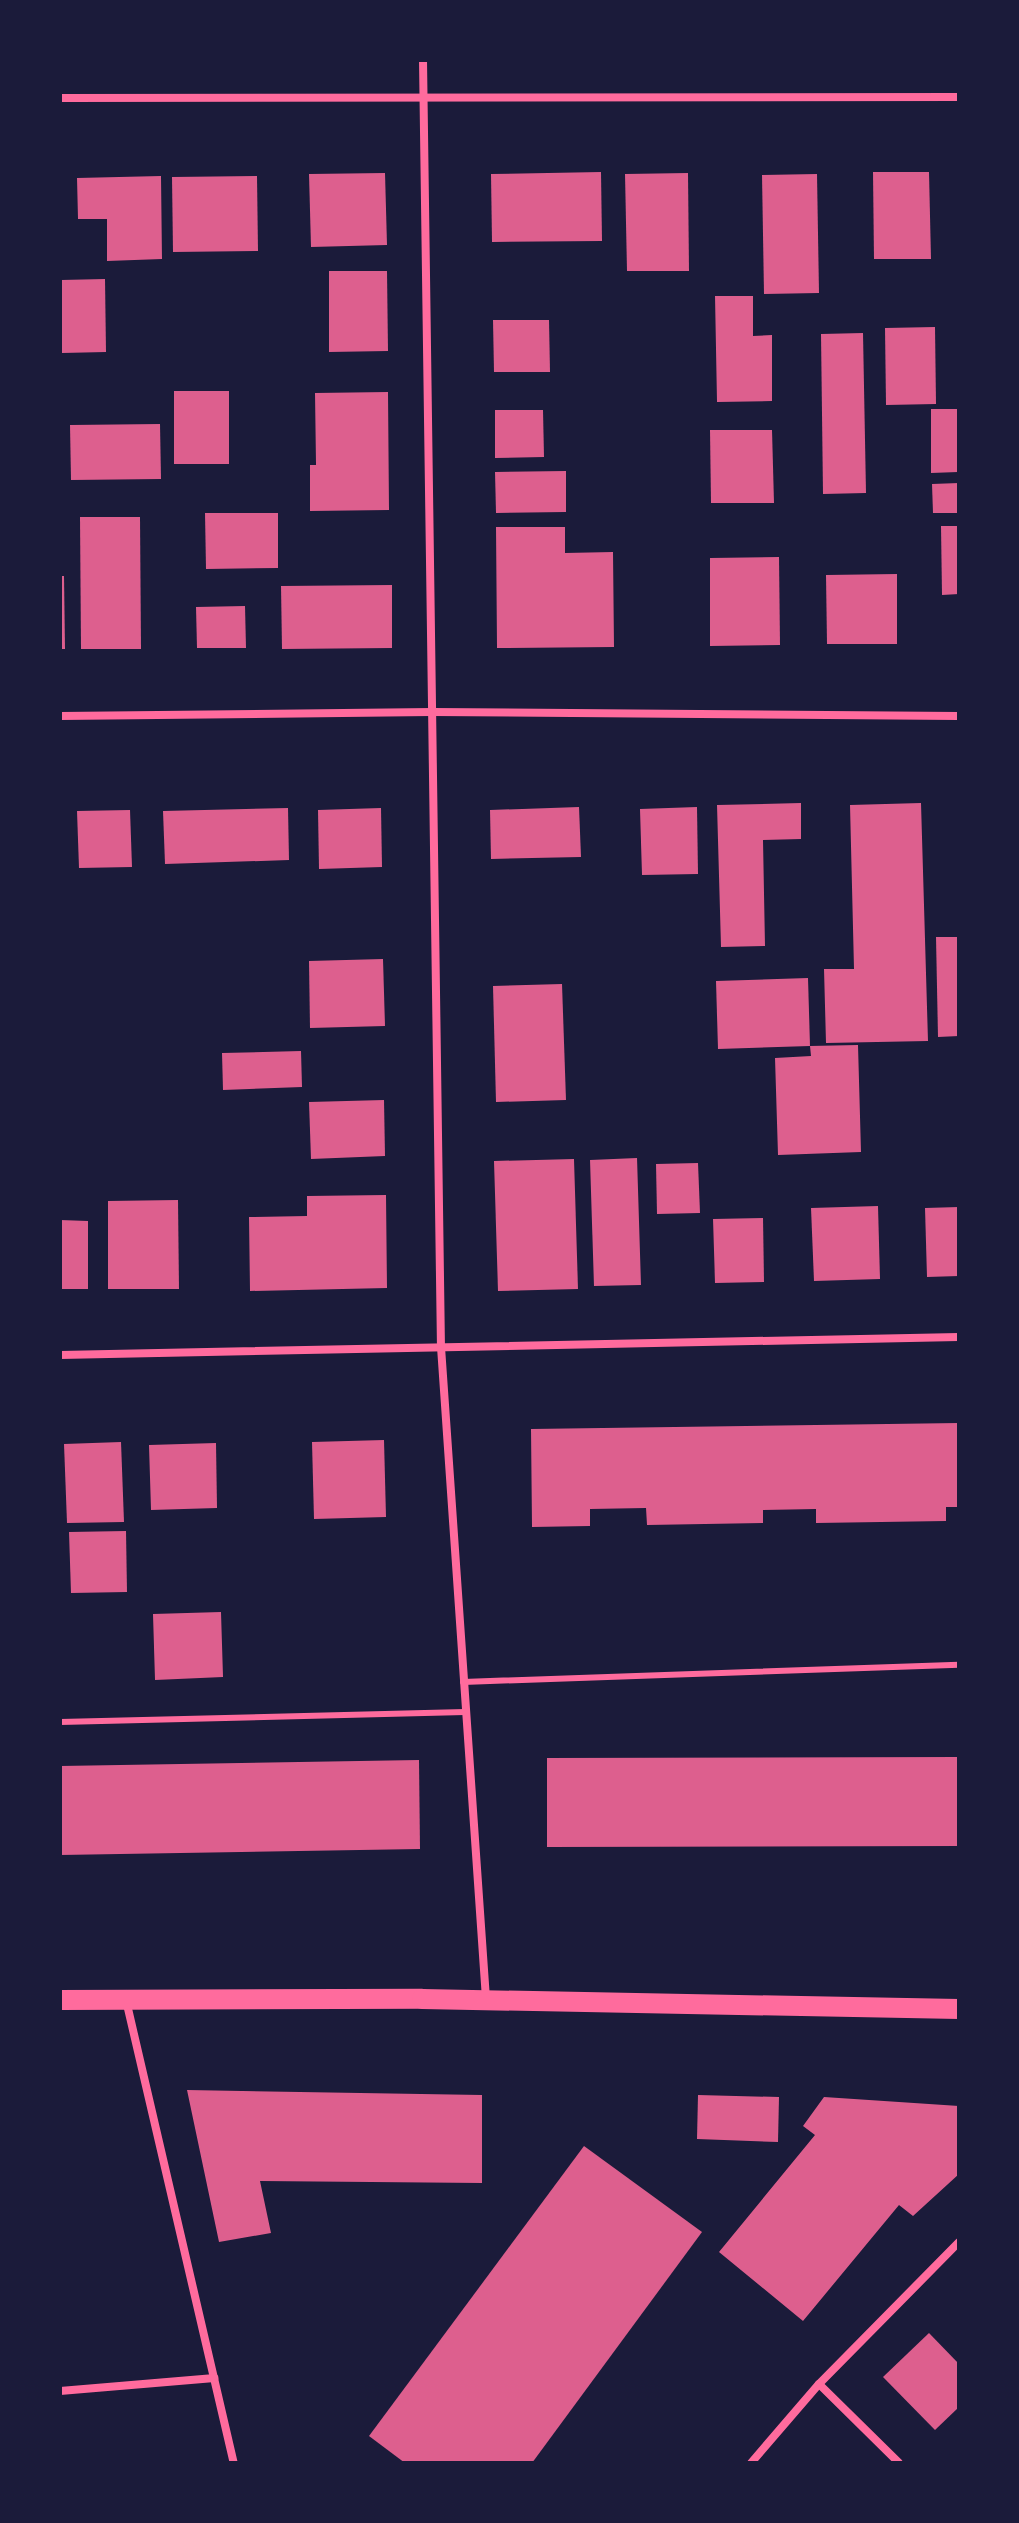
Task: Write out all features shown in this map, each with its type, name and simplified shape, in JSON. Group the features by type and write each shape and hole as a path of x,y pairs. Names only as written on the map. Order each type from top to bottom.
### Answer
{"main road":[{"path":"60,2000 486,2000 959,2009"}],"street":[{"path":"423,60 441,1347 486,2000"},
{"path":"60,98 959,97"},
{"path":"60,716 432,712 959,716"},
{"path":"60,1355 959,1337"},
{"path":"126,2000 234,2463"},
{"path":"751,2463 819,2384 959,2242"},
{"path":"60,2391 214,2378"},
{"path":"819,2384 899,2463"}],"lane":[{"path":"463,1682 959,1665"},
{"path":"60,1722 465,1712"}],"building":[{"path":"601,172 602,241 492,242 491,174"},
{"path":"873,172 929,172 931,259 874,259"},
{"path":"385,173 387,245 311,247 309,174"},
{"path":"688,173 689,271 627,271 625,174"},
{"path":"817,174 819,293 764,294 762,175"},
{"path":"161,176 162,259 107,261 107,219 78,219 77,178"},
{"path":"257,176 258,251 173,252 172,177"},
{"path":"329,271 387,271 388,351 329,352"},
{"path":"105,279 106,352 62,353 61,280"},
{"path":"715,296 753,296 753,336 772,335 772,401 717,402"},
{"path":"493,320 549,320 550,372 494,372"},
{"path":"935,327 936,404 886,405 885,328"},
{"path":"863,333 866,493 823,494 821,334"},
{"path":"174,391 229,391 229,464 174,464"},
{"path":"388,392 389,510 310,511 310,465 316,465 315,393"},
{"path":"931,409 957,409 958,472 931,473"},
{"path":"495,410 543,410 544,457 495,458"},
{"path":"160,424 161,479 71,480 70,425"},
{"path":"710,430 772,430 774,503 711,503"},
{"path":"566,471 566,512 496,513 495,472"},
{"path":"959,483 959,513 933,513 932,484"},
{"path":"205,513 278,513 278,568 206,569"},
{"path":"80,517 140,517 141,649 81,649"},
{"path":"941,526 959,526 959,594 942,595"},
{"path":"496,527 565,527 565,553 613,552 614,647 497,648"},
{"path":"779,557 780,645 710,646 710,558"},
{"path":"897,574 897,644 827,644 826,575"},
{"path":"60,576 64,576 65,649 60,649"},
{"path":"392,585 392,648 282,649 281,586"},
{"path":"245,606 246,648 197,648 196,607"},
{"path":"801,803 801,839 763,840 765,946 721,947 717,805"},
{"path":"921,803 928,1041 826,1043 824,969 854,969 850,805"},
{"path":"579,807 581,857 491,859 490,810"},
{"path":"697,807 698,874 642,875 640,809"},
{"path":"288,808 289,860 165,864 163,811"},
{"path":"381,808 382,867 319,869 318,810"},
{"path":"130,810 132,867 79,868 77,811"},
{"path":"936,937 959,937 959,1036 938,1037"},
{"path":"383,959 385,1026 310,1028 309,961"},
{"path":"808,978 810,1046 718,1049 716,981"},
{"path":"562,984 566,1100 496,1102 493,986"},
{"path":"858,1045 861,1152 778,1155 775,1058 811,1056 810,1046"},
{"path":"301,1051 302,1087 223,1090 222,1053"},
{"path":"384,1100 385,1156 311,1159 309,1102"},
{"path":"637,1158 641,1285 594,1286 590,1160"},
{"path":"574,1159 578,1289 498,1291 494,1161"},
{"path":"698,1163 700,1213 657,1214 656,1164"},
{"path":"386,1195 387,1288 250,1291 249,1217 307,1216 307,1196"},
{"path":"178,1200 179,1289 108,1289 108,1201"},
{"path":"878,1206 880,1279 814,1281 811,1208"},
{"path":"959,1207 959,1276 927,1277 925,1208"},
{"path":"763,1218 764,1282 715,1283 713,1219"},
{"path":"60,1220 88,1221 88,1289 60,1289"},
{"path":"959,1423 959,1507 946,1507 946,1521 816,1523 816,1509 763,1510 763,1523 647,1525 646,1508 590,1509 590,1526 532,1527 531,1429"},
{"path":"384,1440 386,1517 314,1519 312,1442"},
{"path":"121,1442 124,1522 67,1523 64,1444"},
{"path":"216,1443 217,1508 151,1510 149,1445"},
{"path":"126,1531 127,1592 71,1593 69,1532"},
{"path":"221,1612 223,1677 155,1680 153,1614"},
{"path":"959,1757 959,1846 547,1847 547,1758"},
{"path":"419,1760 420,1849 60,1855 60,1766"},
{"path":"187,2090 482,2095 482,2183 260,2181 271,2233 219,2242"},
{"path":"698,2095 779,2097 778,2142 697,2139"},
{"path":"824,2097 959,2106 959,2174 913,2216 899,2205 803,2321 719,2252 815,2135 803,2126"},
{"path":"584,2146 702,2232 532,2463 405,2463 369,2436"},
{"path":"929,2333 959,2364 959,2407 935,2430 883,2377"}]}
